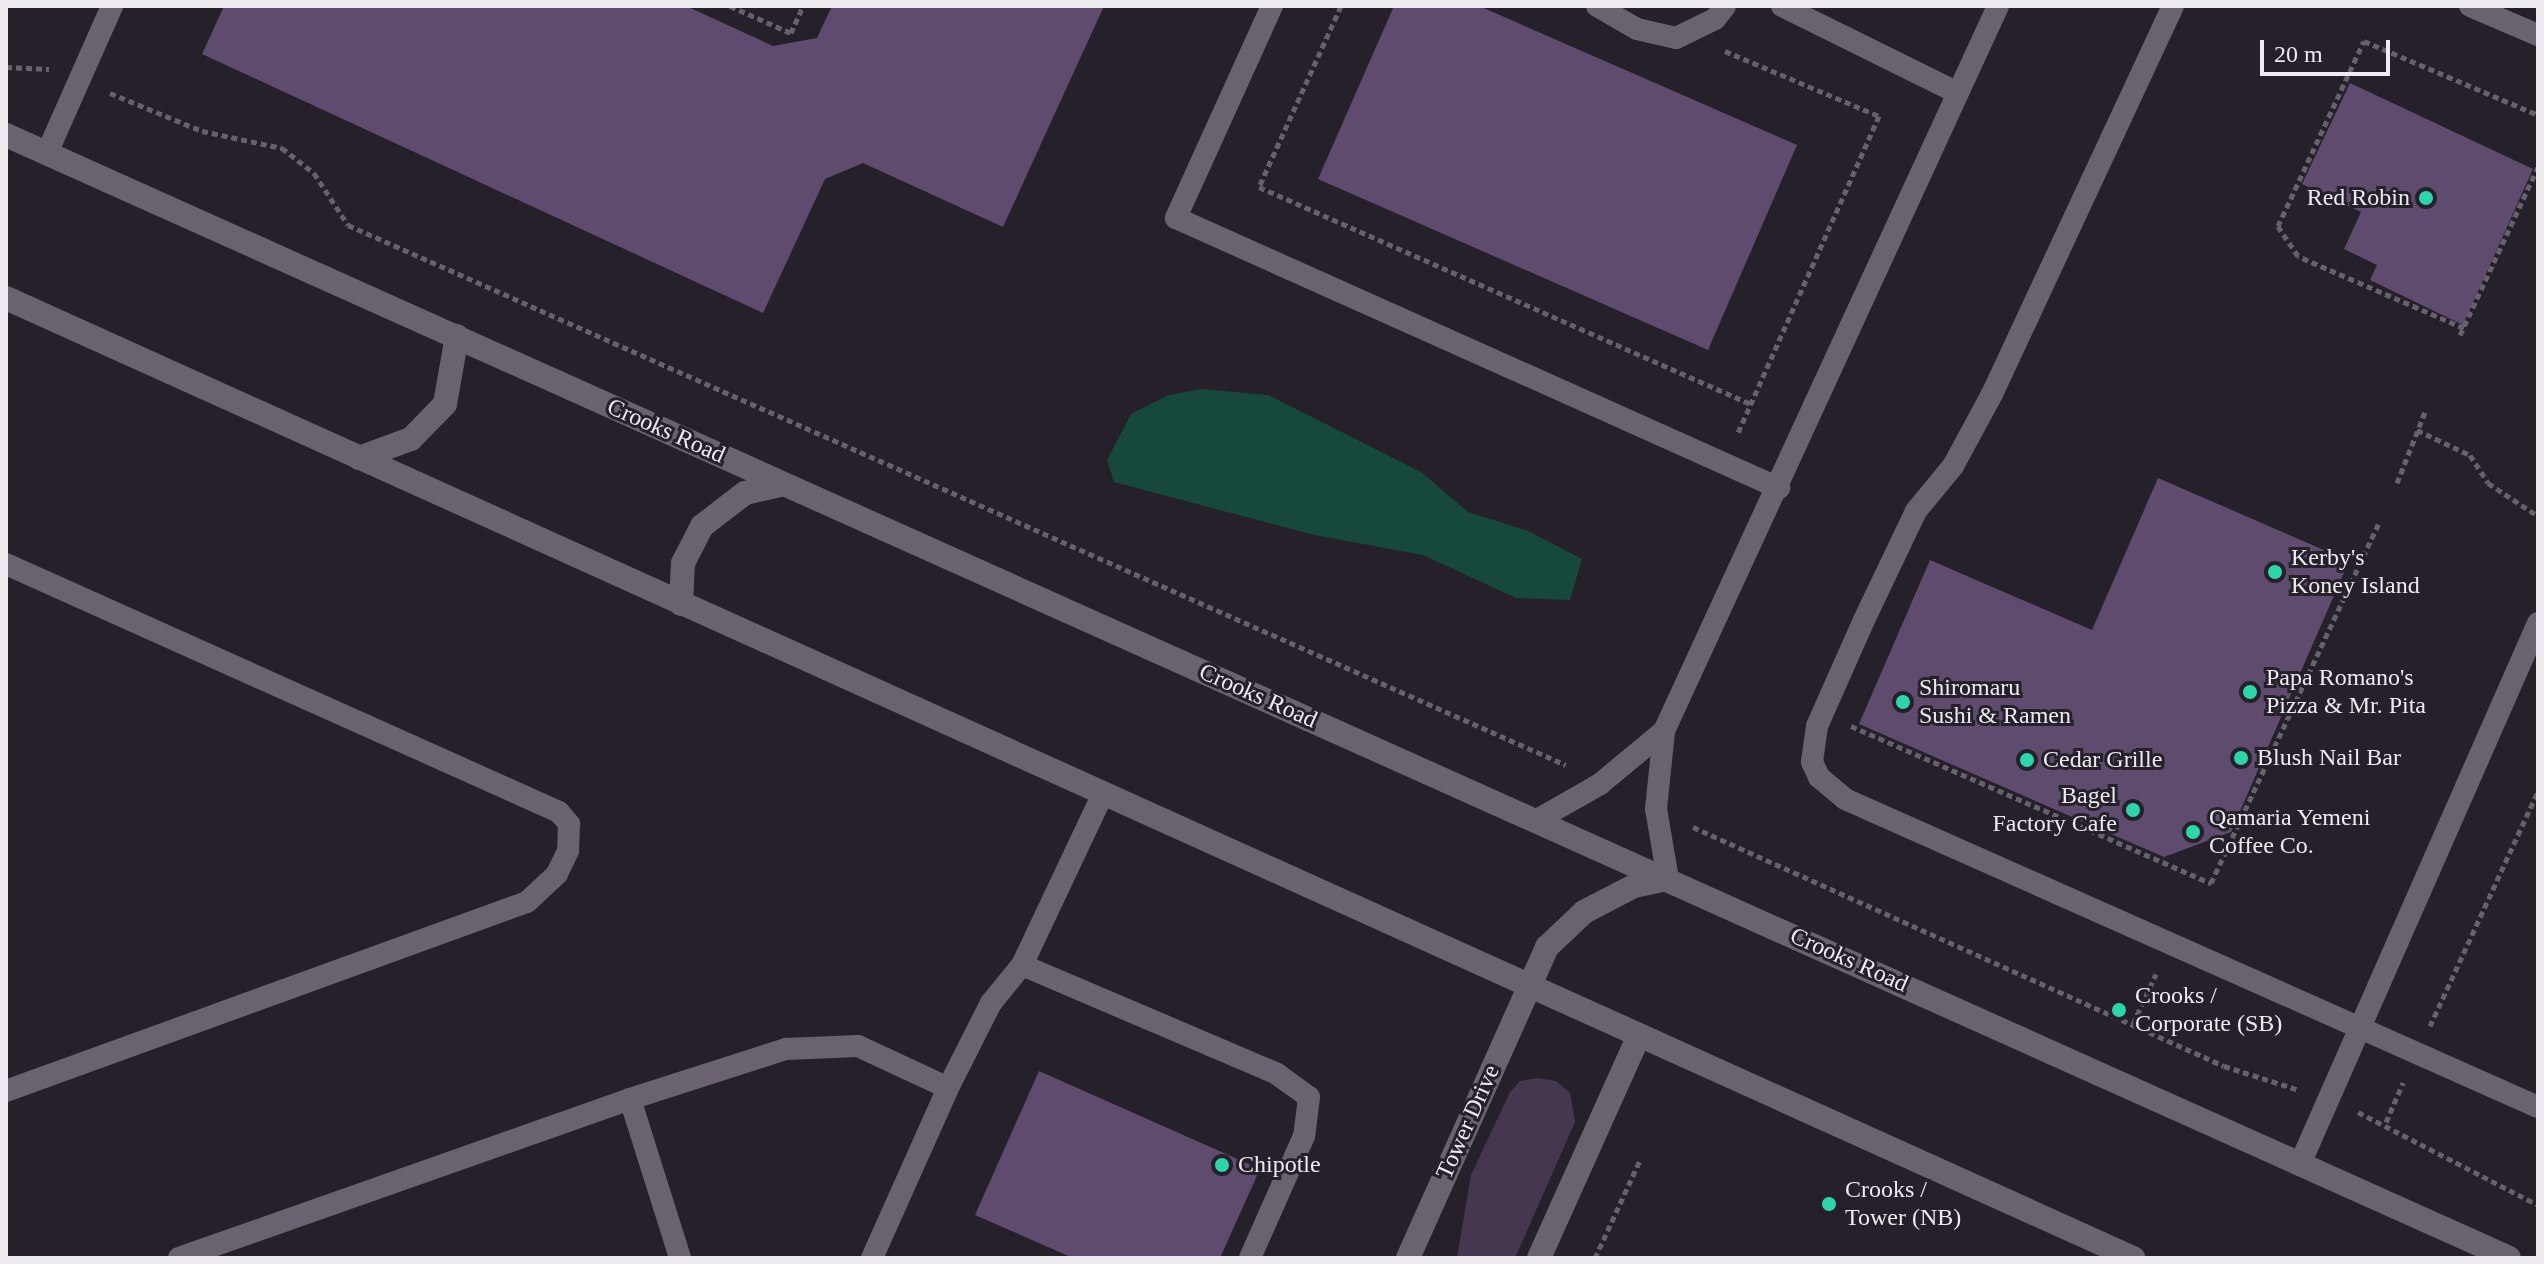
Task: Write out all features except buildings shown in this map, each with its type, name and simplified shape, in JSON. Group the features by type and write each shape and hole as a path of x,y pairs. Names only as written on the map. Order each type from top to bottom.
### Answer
{"main road":[{"name":"Crooks Road","path":"6,135 2509,1258"},
{"path":"6,298 2133,1258"},
{"path":"359,458 411,439 445,404 457,336"},
{"path":"681,604 683,563 702,526 745,493 783,484"},
{"name":"Tower Drive","path":"1408,1258 1547,947 1584,912 1634,886 1668,879"},
{"path":"1539,1258 1639,1035"}],"lane":[{"path":"47,153 112,6"},
{"path":"1272,6 1176,218 1779,488"},
{"path":"1597,6 1637,29 1676,38 1715,19 1725,6"},
{"path":"1782,6 1958,93"},
{"path":"1668,879 1656,809 1664,731 1779,488 1998,6"},
{"path":"2173,6 1992,394 1953,466 1916,511 1817,726 1812,762 1819,777 1845,799 2538,1107"},
{"path":"2470,6 2538,35"},
{"path":"6,564 559,812 569,824 568,851 557,874 527,902 6,1091"},
{"path":"2300,1164 2538,623"},
{"path":"1537,820 1600,784 1664,731"},
{"path":"872,1258 948,1088 991,1003 1022,965 1103,794"},
{"path":"1022,965 1277,1074 1309,1097 1304,1136 1250,1258"},
{"path":"179,1258 630,1099 786,1049 858,1046 948,1088"},
{"path":"630,1099 680,1258"}],"path":[{"path":"730,6 791,33 803,6"},
{"path":"1341,6 1259,187 1751,404"},
{"path":"2464,328 2298,256 2278,226 2364,41 2538,115"},
{"path":"1716,47 1879,116 1735,440"},
{"path":"6,67 55,70"},
{"path":"114,95 202,131 282,148 314,173 348,225 1569,767"},
{"path":"2460,335 2538,167"},
{"path":"2397,483 2425,412"},
{"path":"2417,430 2470,455 2488,483 2538,516"},
{"path":"1855,711 1849,725 2211,883 2379,522"},
{"path":"2428,1029 2538,791"},
{"path":"1689,825 2224,1066 2293,1087"},
{"path":"2194,886 2198,878"},
{"path":"2133,1024 2162,962"},
{"path":"2386,1122 2409,1071"},
{"path":"2376,1118 2538,1205"},
{"path":"1595,1258 1640,1160"}],"shaded area":[{"path":"1201,389 1268,395 1421,472 1468,512 1528,531 1582,559 1570,600 1516,598 1423,555 1314,535 1114,482 1107,460 1131,414 1169,395"},
{"path":"1537,1078 1556,1081 1570,1093 1575,1122 1515,1258 1457,1258 1471,1175 1510,1092 1520,1081"}],"place":[{"name":"Red Robin","path":"2426,198"},
{"name":"Kerby's Koney Island","path":"2275,572"},
{"name":"Papa Romano's Pizza & Mr. Pita","path":"2250,692"},
{"name":"Shiromaru Sushi & Ramen","path":"1903,702"},
{"name":"Blush Nail Bar","path":"2241,758"},
{"name":"Cedar Grille","path":"2027,760"},
{"name":"Bagel Factory Cafe","path":"2133,810"},
{"name":"Qamaria Yemeni Coffee Co.","path":"2193,832"},
{"name":"Crooks / Corporate (SB)","path":"2119,1010"},
{"name":"Chipotle","path":"1222,1165"},
{"name":"Crooks / Tower (NB)","path":"1829,1204"}]}
